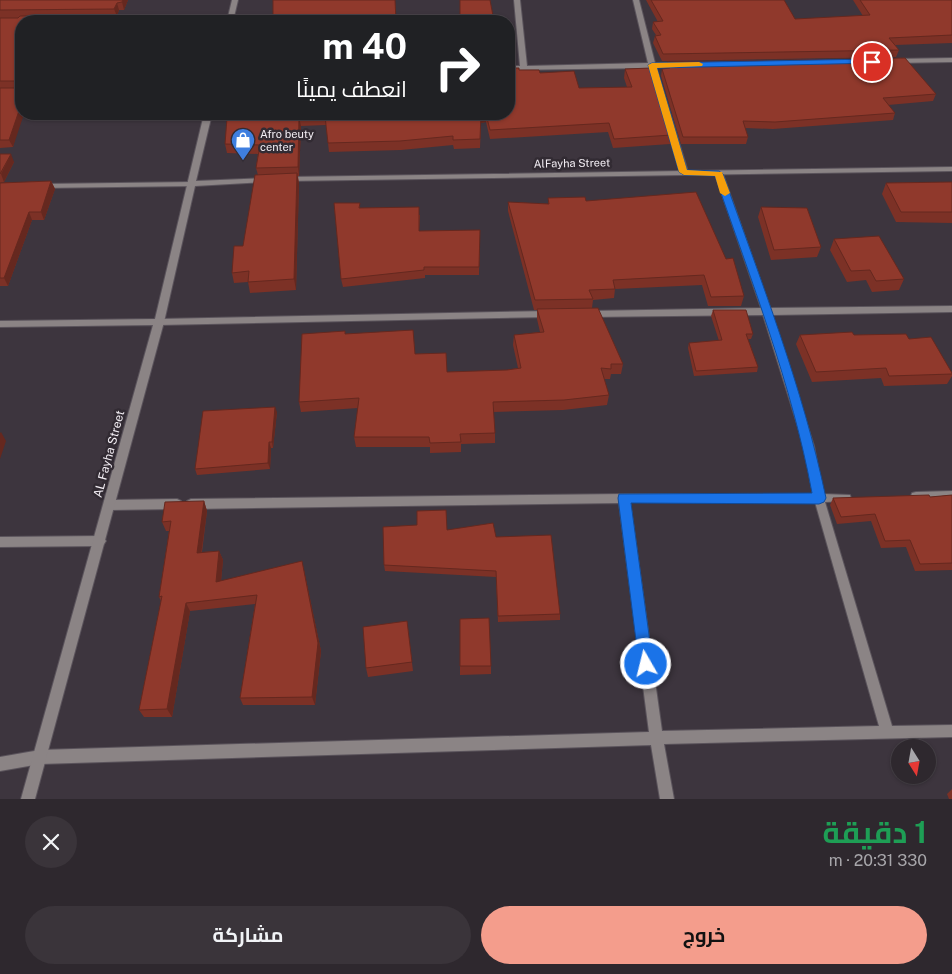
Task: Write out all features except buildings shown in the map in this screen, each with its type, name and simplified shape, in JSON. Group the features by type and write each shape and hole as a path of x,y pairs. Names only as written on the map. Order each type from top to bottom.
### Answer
{"street":[{"path":"231,15 235,0"},
{"path":"517,0 524,68"},
{"path":"636,0 652,65 684,172"},
{"path":"882,61 952,60"},
{"path":"515,68 692,64"},
{"name":"AL Fayha Street","path":"28,799 159,322 207,120"},
{"name":"AlFayha Street","path":"29,186 684,172 719,174 952,169"},
{"path":"719,174 766,310 809,446 819,498 887,732"},
{"path":"577,314 952,309"},
{"path":"0,324 557,314"},
{"path":"905,496 952,495"},
{"path":"624,498 656,738 667,799"},
{"path":"110,505 624,498 857,498"},
{"path":"0,542 100,541"},
{"path":"0,764 40,757 952,731"}],"slow traffic":[{"path":"699,64 652,65 684,172 719,174 725,193"}],"place":[{"name":"Afro beuty center","path":"243,161"}],"route":[{"path":"646,664 624,498 819,498 809,446 766,310 719,174 684,172 652,65 872,62"}]}
